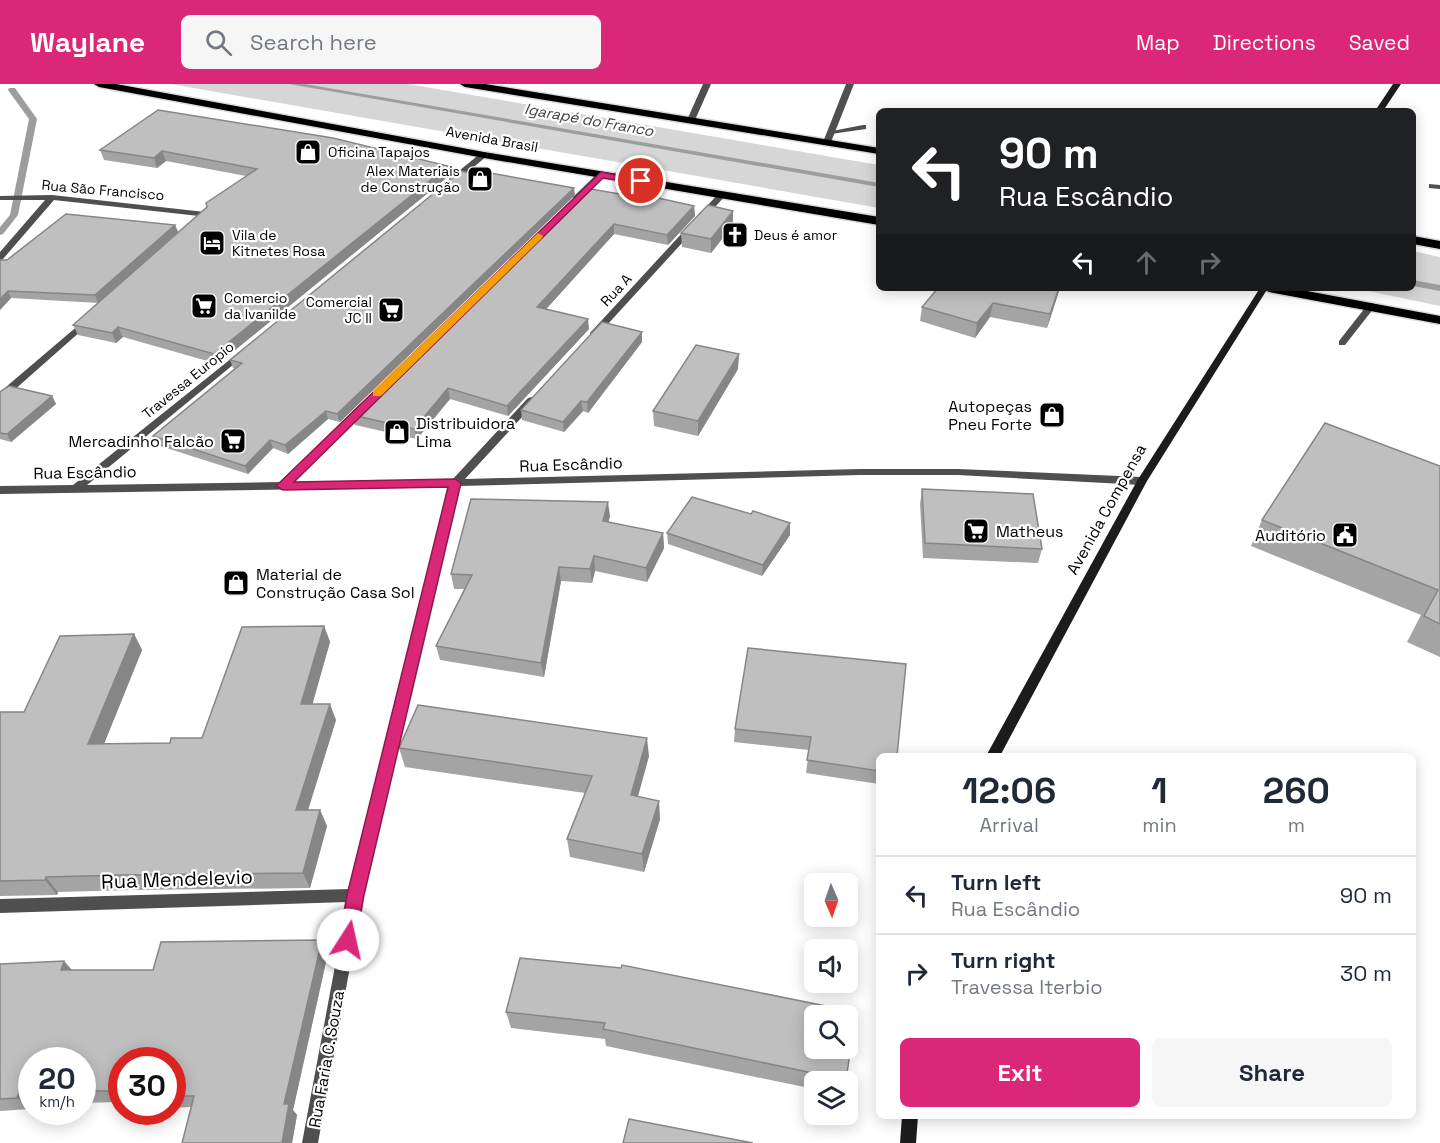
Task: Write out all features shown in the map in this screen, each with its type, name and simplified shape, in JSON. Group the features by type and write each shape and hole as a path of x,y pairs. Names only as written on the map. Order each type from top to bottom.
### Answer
{"highway":[{"name":"Avenida Brasil","path":"99,84 484,155 876,221"},
{"path":"465,84 691,120 829,137 876,150"},
{"path":"1416,240 1440,244"},
{"path":"1286,291 1440,320"}],"street":[{"path":"691,120 707,84"},
{"path":"829,137 850,84"},
{"path":"1381,108 1397,84"},
{"path":"829,137 863,127"},
{"path":"448,184 484,155"},
{"path":"567,207 601,175"},
{"name":"Rua A","path":"585,343 722,195"},
{"path":"0,257 52,197"},
{"name":"Rua São Francisco","path":"0,198 52,197 204,214 188,231"},
{"name":"Avenida Compensa","path":"995,753 1142,481 1261,291"},
{"path":"1342,343 1371,306"},
{"path":"0,397 93,315"},
{"name":"Travessa Europio","path":"75,489 248,348"},
{"path":"283,486 375,396"},
{"path":"455,483 536,396"},
{"name":"Rua Escândio","path":"0,490 455,483 893,472 1040,475 1142,481"},
{"name":"Rua Faria C. Souza","path":"310,1143 356,895 455,483"},
{"name":"Rua Mendelevio","path":"0,906 356,895"},
{"path":"908,1143 910,1119"}],"shaded area":[{"path":"171,84 408,84 876,164 876,207"},
{"path":"1416,252 1440,257 1440,306 1368,291 1416,291"}],"building":[{"path":"158,110 333,138 448,166 214,354 118,327 112,333 73,325 207,207 206,203 257,169 162,151 154,158 100,150"},
{"path":"473,170 574,188 337,414 326,411 285,445 270,440 245,466 153,436 242,363 230,360 461,171 470,173"},
{"path":"585,188 643,198 645,195 694,206 667,235 614,224 537,307 588,319 507,406 448,388 414,429 352,415"},
{"path":"708,205 733,211 711,239 681,233"},
{"path":"66,214 175,225 95,295 8,291 0,299 0,260 7,260"},
{"path":"935,291 1058,291 1050,314 993,303 977,323 922,307"},
{"path":"602,322 642,332 587,402 581,401 563,422 521,410"},
{"path":"696,345 739,354 698,421 653,411"},
{"path":"9,386 52,396 7,434 0,433 0,392"},
{"path":"1325,423 1440,466 1440,624 1424,616 1438,590 1262,520"},
{"path":"922,489 1033,494 1042,549 925,543"},
{"path":"692,497 751,514 753,511 790,523 763,565 667,533"},
{"path":"471,499 608,502 603,521 663,533 646,568 594,556 590,569 559,567 541,663 436,646 472,575 451,574"},
{"path":"324,626 301,704 330,704 296,810 320,810 303,873 46,877 45,880 0,881 0,712 24,712 60,636 134,634 88,744 170,743 171,738 202,738 242,627"},
{"path":"748,648 906,664 897,753 876,753 876,771 807,760 811,737 735,729"},
{"path":"418,705 647,738 631,795 659,801 642,854 567,839 592,776 399,748"},
{"path":"322,940 284,1104 289,1104 282,1143 182,1143 194,1096 186,1096 186,1047 108,1047 108,1091 96,1091 96,1047 18,1047 17,1098 0,1099 0,964 64,961 61,970 153,970 161,942"},
{"path":"520,958 621,968 622,965 821,1005 804,1005 804,1059 849,1059 847,1071 804,1071 603,1029 605,1023 506,1012"},
{"path":"629,1119 753,1143 623,1143"}],"waterway":[{"name":"Igarapé do Franco","path":"293,84 876,184"},
{"path":"0,232 14,215 33,119 12,90"},
{"name":"Igarapé do Franco","path":"1416,284 1440,288"}],"slow traffic":[{"path":"377,394 538,236"}],"place":[{"name":"Oficina Tapajos","path":"308,152"},
{"name":"Alex Materiais de Construção","path":"480,179"},
{"name":"Deus é amor","path":"735,235"},
{"name":"Vila de Kitnetes Rosa","path":"212,243"},
{"name":"Comercio da Ivanilde","path":"204,306"},
{"name":"Comercial JC II","path":"391,310"},
{"name":"Autopeças Pneu Forte","path":"1052,415"},
{"name":"Distribuidora Lima","path":"397,432"},
{"name":"Mercadinho Falcão","path":"233,441"},
{"name":"Matheus","path":"976,531"},
{"name":"Auditório","path":"1345,535"},
{"name":"Material de Construção Casa Sol","path":"236,583"}],"route":[{"path":"348,940 356,895 455,483 283,486 601,175 641,181"}]}
